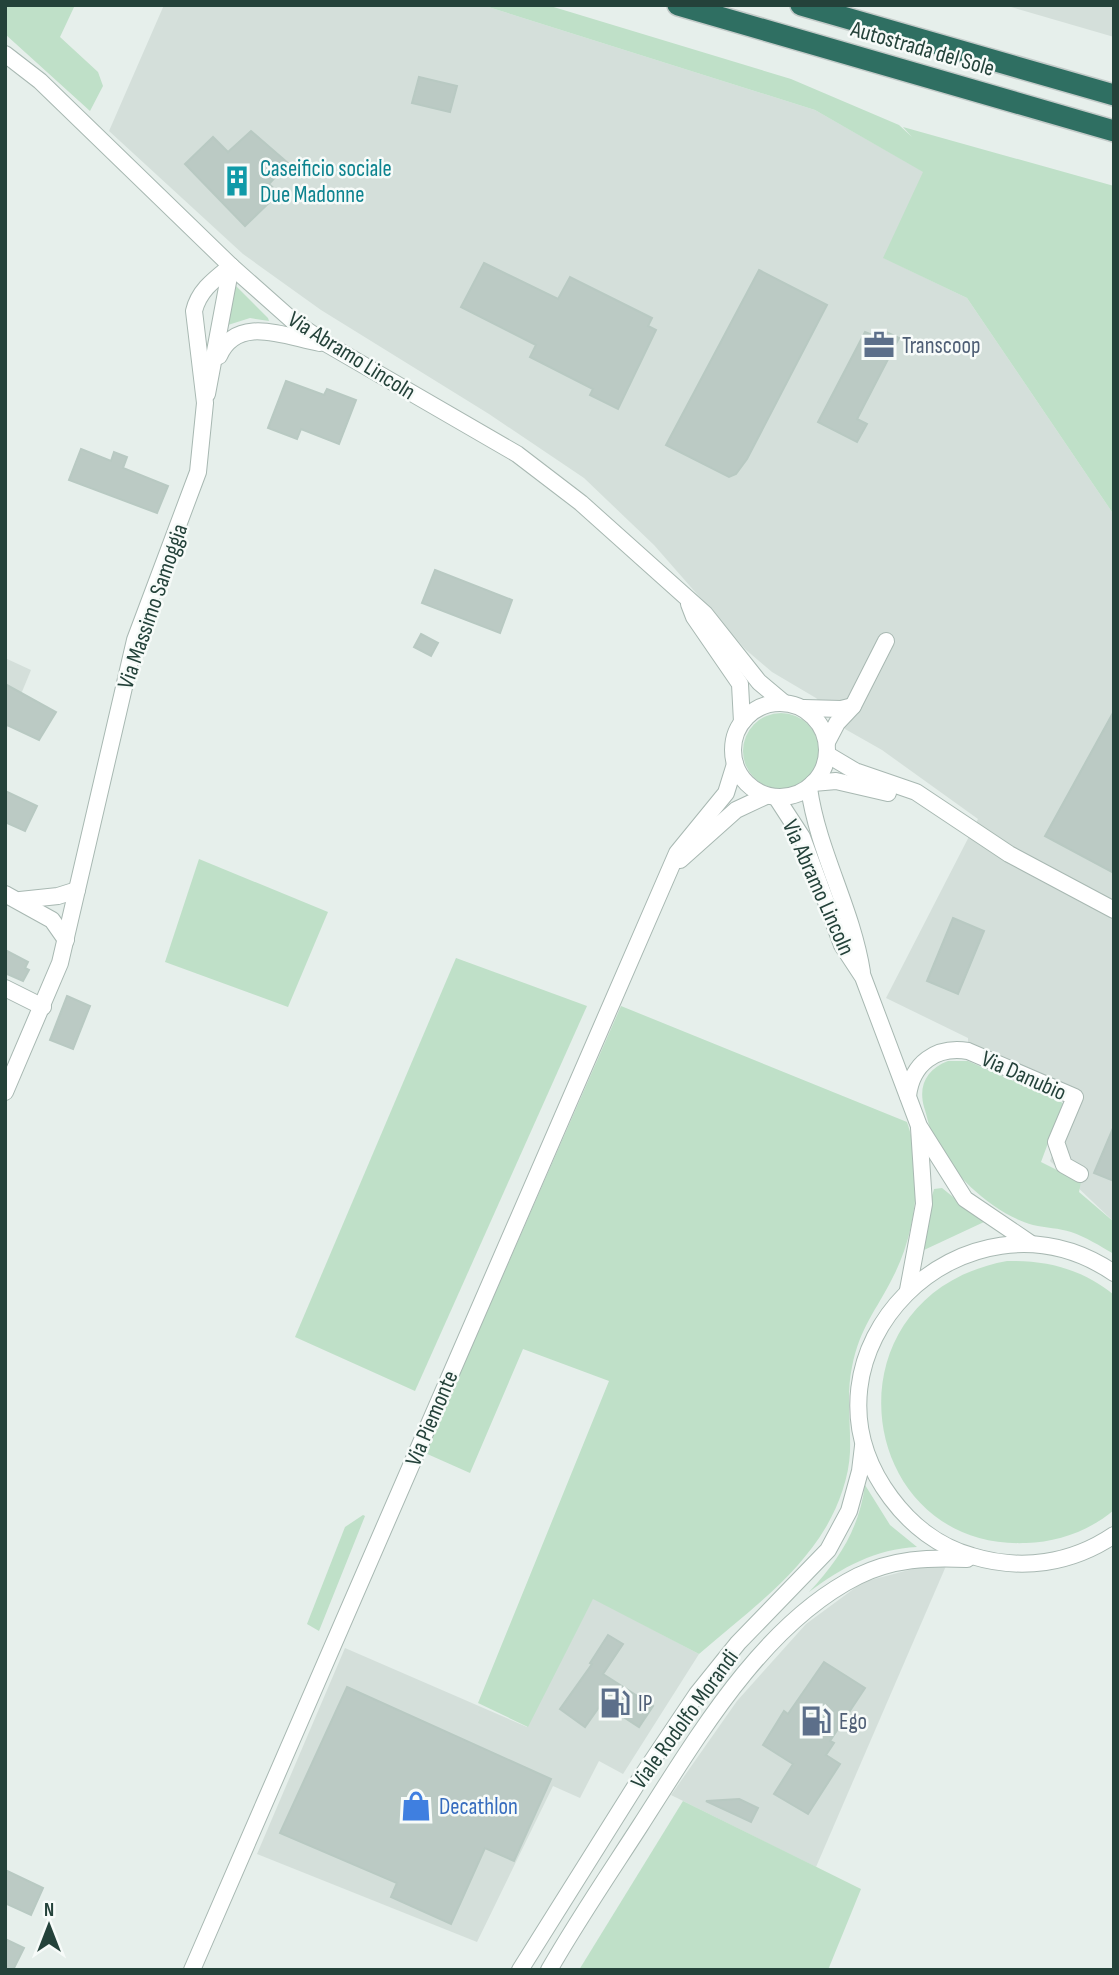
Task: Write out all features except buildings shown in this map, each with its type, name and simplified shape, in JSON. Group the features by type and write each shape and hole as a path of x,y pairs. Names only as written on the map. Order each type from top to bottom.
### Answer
{"highway":[{"name":"Autostrada del Sole","path":"678,5 1114,131"},
{"name":"Autostrada del Sole","path":"800,5 1114,95"}],"street":[{"name":"Via Abramo Lincoln","path":"5,54 40,81 136,171 231,266 293,321 327,344 517,454 627,543 688,602 705,614 759,682 784,703"},
{"name":"Via Massimo Samoggia","path":"205,403 194,311 202,290 213,273 215,250"},
{"name":"Via Massimo Samoggia","path":"5,1092 43,1007 66,940 135,640 198,472 205,403 214,368 231,266"},
{"path":"202,290 231,266"},
{"name":"Via Massimo Samoggia","path":"214,368 226,343 243,332 257,330 327,344"},
{"name":"Via Abramo Lincoln","path":"688,602 694,617 740,684 741,722"},
{"path":"811,786 825,768 827,748 837,723 853,706 886,642"},
{"path":"853,706 841,709 803,708 784,703 764,705 741,722 734,736 735,764 743,780 771,796 794,796 811,786 836,781 934,804"},
{"path":"803,708 822,728 827,748 855,771 916,792 1009,854 1114,910"},
{"name":"Via Piemonte","path":"192,1970 677,853 687,837 726,793 735,764"},
{"name":"Via Abramo Lincoln","path":"811,786 817,831 857,941 863,978"},
{"name":"Via Abramo Lincoln","path":"771,796 802,837 842,945 863,978 919,1126 965,1199 1030,1243"},
{"name":"Via Piemonte","path":"673,867 736,810 771,796"},
{"path":"13,897 58,896 77,890"},
{"path":"13,897 52,920 66,940"},
{"path":"5,988 43,1007"},
{"name":"Via Danubio","path":"908,1096 916,1071 926,1059 953,1049 968,1051 1075,1097 1056,1142 1064,1165 1080,1174"},
{"name":"Via Abramo Lincoln","path":"908,1290 924,1204 919,1126"},
{"name":"Viale Rodolfo Morandi","path":"520,1970 638,1782 697,1694 738,1643 828,1550 849,1511 860,1471 864,1437 860,1391 867,1358 880,1326 908,1290 944,1263 964,1254 1007,1244 1030,1243 1068,1250 1114,1273"},
{"name":"Viale Rodolfo Morandi","path":"864,1437 877,1475 887,1493 913,1523 947,1546 985,1560"},
{"name":"Viale Rodolfo Morandi","path":"549,1970 709,1721 740,1680 799,1618 840,1586 878,1567 926,1557 1037,1564 1063,1559 1114,1535"}],"shaded area":[{"path":"164,5 482,5 815,110 924,172 884,258 967,298 1114,515 1114,1222 1050,1161 1075,1097 968,1051 968,1038 886,998 978,819 882,750 845,729 816,698 772,672 745,649 654,545 584,478 489,414 321,310 243,254 109,131"},
{"path":"1004,5 1114,5 1114,37"},
{"path":"5,658 31,670 5,733"},
{"path":"928,1565 946,1566 816,1867 671,1795 737,1701 806,1624 863,1582"},
{"path":"593,1598 699,1654 623,1774 599,1761 580,1798 553,1786 477,1942 257,1854 345,1648 527,1727"}],"green space":[{"path":"5,5 75,5 60,37 98,72 103,86 90,111 5,34"},
{"path":"482,5 547,5 791,79 899,125 912,137 903,127 1114,186 1114,515 967,298 883,258 923,172 815,110"},
{"path":"236,286 269,321 250,318 228,325 233,287"},
{"path":"789,713 802,719 813,730 819,743 817,766 802,783 789,789 773,789 760,783 745,766 743,743 749,730 766,715"},
{"path":"199,859 328,912 288,1007 165,962"},
{"path":"456,958 587,1006 415,1391 295,1337"},
{"path":"621,1006 907,1122 915,1160 915,1201 901,1260 864,1330 855,1353 849,1388 848,1471 835,1510 814,1546 784,1580 699,1654 593,1599 528,1727 478,1703 609,1381 523,1349 470,1473 425,1453"},
{"path":"948,1061 968,1061 1063,1103 1041,1162 1081,1182 1079,1192 1114,1222 1114,1254 1077,1234 1018,1220 977,1193 954,1169 934,1139 922,1099 923,1085 930,1073"},
{"path":"942,1188 984,1222 924,1250 934,1189"},
{"path":"1007,1261 1036,1262 1064,1268 1102,1286 1114,1295 1114,1510 1084,1529 1061,1538 1038,1542 1026,1543 968,1534 924,1507 895,1466 882,1417 886,1367 907,1320 947,1283"},
{"path":"865,1485 890,1525 917,1547 887,1551 860,1561 809,1592 830,1568 853,1530"},
{"path":"365,1516 319,1631 307,1624 345,1527"},
{"path":"683,1801 861,1889 828,1970 579,1970"}],"place":[{"name":"Caseificio sociale Due Madonne","path":"237,181"},
{"name":"Transcoop","path":"879,345"},
{"name":"IP","path":"615,1703"},
{"name":"Ego","path":"816,1721"},
{"name":"Decathlon","path":"416,1806"}]}
